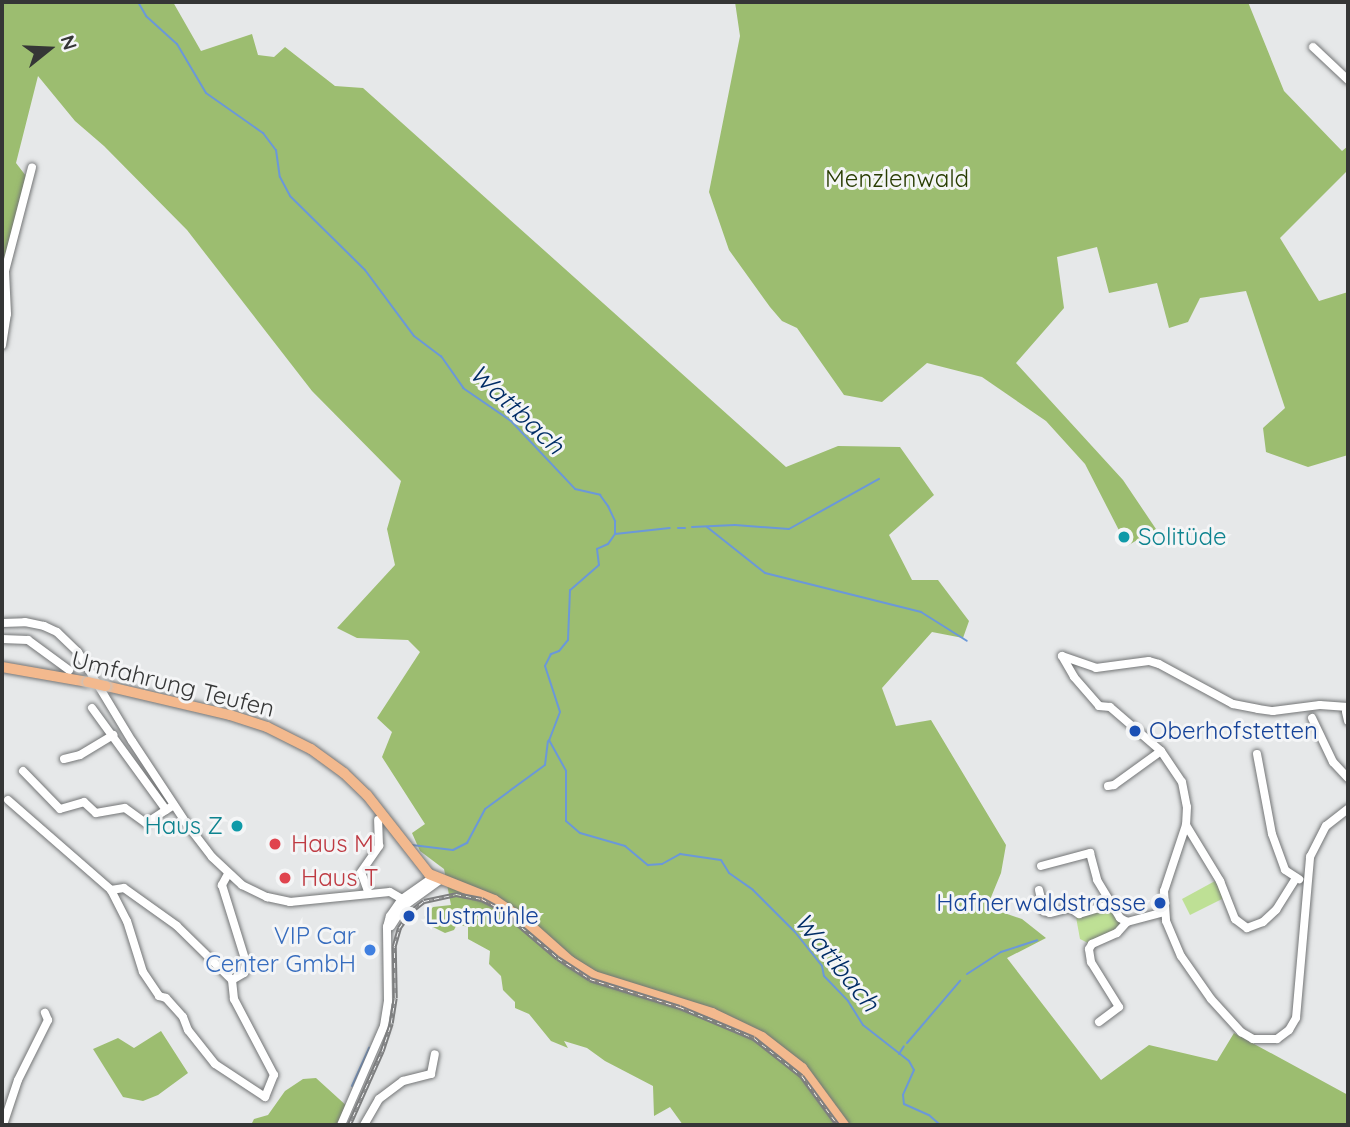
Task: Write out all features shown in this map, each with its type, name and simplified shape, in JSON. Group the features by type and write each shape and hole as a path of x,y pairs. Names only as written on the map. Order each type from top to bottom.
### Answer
{"main road":[{"name":"Umfahrung Teufen","path":"2,667 88,681 230,715 293,739 328,761 355,783 412,853 438,877 498,894 570,961 594,976 712,1013 762,1037 802,1068 844,1125"}],"street":[{"path":"1313,47 1348,80"},
{"path":"2,345 7,314 5,271 32,167"},
{"path":"2,623 25,622 44,626 73,646 174,805 202,845 228,874 251,890 283,901 307,902 393,892 401,903"},
{"path":"2,639 29,640 69,670"},
{"path":"1347,713 1320,705 1273,711 1258,709 1233,704 1149,661 1096,668 1062,656 1074,677 1099,706 1110,707 1161,751 1182,782 1187,807 1186,825 1166,884 1164,912 1181,956 1211,999 1245,1035 1258,1040 1272,1040 1289,1030 1297,1013 1310,857 1319,836 1332,820 1348,809"},
{"path":"92,708 166,810"},
{"path":"1312,718 1333,762 1348,778"},
{"path":"64,759 80,755 113,735"},
{"path":"1108,786 1114,785 1161,751"},
{"path":"1257,754 1272,834 1285,870 1296,878 1307,879"},
{"path":"23,771 60,809 84,802 96,813 125,808 146,823 174,805"},
{"path":"8,800 111,890 127,921 143,972 159,996 183,1017 188,1030 215,1064 265,1097 273,1081 272,1067 234,999 232,980 177,926 124,888 111,890"},
{"path":"369,894 361,872 379,846 378,820"},
{"path":"1186,825 1220,881 1235,919 1247,929 1263,922 1276,911 1296,878"},
{"path":"1041,866 1090,852 1097,880 1127,922"},
{"path":"228,874 222,885 246,962 244,973 232,980"},
{"path":"341,1125 369,1066 385,1020 387,923 401,903 438,877"},
{"path":"1039,890 1044,912 1070,908 1079,915 1112,904"},
{"path":"1099,1022 1119,1007 1097,975 1089,949 1099,939 1117,933 1127,922 1164,912"},
{"path":"3,1125 18,1080 48,1020 44,1013"},
{"path":"364,1125 379,1099 403,1081 431,1074 435,1054"}],"green space":[{"path":"2,2 173,2 201,51 252,34 258,55 274,57 285,47 335,86 363,88 786,467 838,446 900,447 934,495 889,535 912,580 938,580 969,621 963,638 932,632 882,688 896,726 931,720 1006,845 1001,873 987,907 1022,919 1046,938 1007,958 1101,1080 1149,1045 1217,1061 1234,1033 1348,1095 1348,1125 683,1125 670,1107 654,1116 653,1086 605,1061 587,1048 564,1041 568,1048 551,1041 529,1014 515,1008 515,1002 503,990 501,976 489,964 490,951 468,939 468,927 457,924 454,930 445,933 427,924 424,917 433,907 451,905 444,869 420,851 412,833 425,824 382,757 392,732 377,718 420,652 408,640 357,638 337,628 395,565 387,529 401,481 312,391 187,230 104,146 75,121 38,76 16,163 26,176 5,262 2,261"},
{"name":"Menzlenwald","path":"735,2 1248,2 1284,91 1342,151 1348,146 1348,170 1280,238 1319,301 1348,292 1348,455 1308,467 1266,452 1263,428 1285,408 1246,291 1200,298 1188,322 1169,328 1157,283 1109,293 1097,247 1057,257 1064,308 1016,363 1123,480 1156,529 1127,546 1085,464 1046,421 982,377 927,363 882,402 844,395 797,328 782,321 729,250 709,192 740,36"},
{"path":"1215,881 1224,898 1190,915 1182,899"},
{"path":"1110,908 1120,922 1118,930 1088,943 1080,939 1076,917"},
{"path":"161,1031 188,1073 158,1095 143,1101 123,1097 93,1049 118,1038 134,1048"},
{"path":"316,1078 349,1108 341,1125 251,1125 254,1119 268,1115 285,1091 303,1079"}],"waterway":[{"name":"Wattbach","path":"138,2 146,16 177,44 206,93 263,133 276,150 280,177 290,196 365,270 414,336 441,356 463,388 511,421 575,489 600,495 608,506 615,521 615,534 608,544 597,549 599,565 570,590 568,640 559,651 551,654 545,666 560,712 549,740 566,771 566,821 580,833 625,846 648,865 662,864 680,854 721,860 729,873 753,890 795,932 822,966 824,976 848,1001 863,1025 909,1061 914,1070 903,1095 904,1104 929,1115 940,1125"},
{"path":"692,527 735,525 789,529 879,479"},
{"path":"707,527 765,573 921,612 967,641"},
{"path":"615,534 670,528"},
{"path":"678,528 685,528"},
{"path":"412,845 453,850 467,843 485,809 545,765 548,741"},
{"path":"967,974 1001,952 1037,940"},
{"path":"907,1043 960,981"},
{"path":"899,1054 904,1046"},
{"path":"352,1086 369,1048"}],"railway":[{"path":"349,1125 382,1051 391,1023 395,998 394,946 399,928 411,911 424,901 456,894 482,899 499,908 558,958 590,979 680,1007 754,1038 802,1076 838,1125"}],"place":[{"name":"Solitüde","path":"1124,537"},
{"name":"Oberhofstetten","path":"1135,731"},
{"name":"Haus Z","path":"237,826"},
{"name":"Haus M","path":"275,844"},
{"name":"Haus T","path":"285,878"},
{"name":"Hafnerwaldstrasse","path":"1160,903"},
{"name":"Lustmühle","path":"409,916"},
{"name":"VIP Car Center GmbH","path":"370,950"}]}
